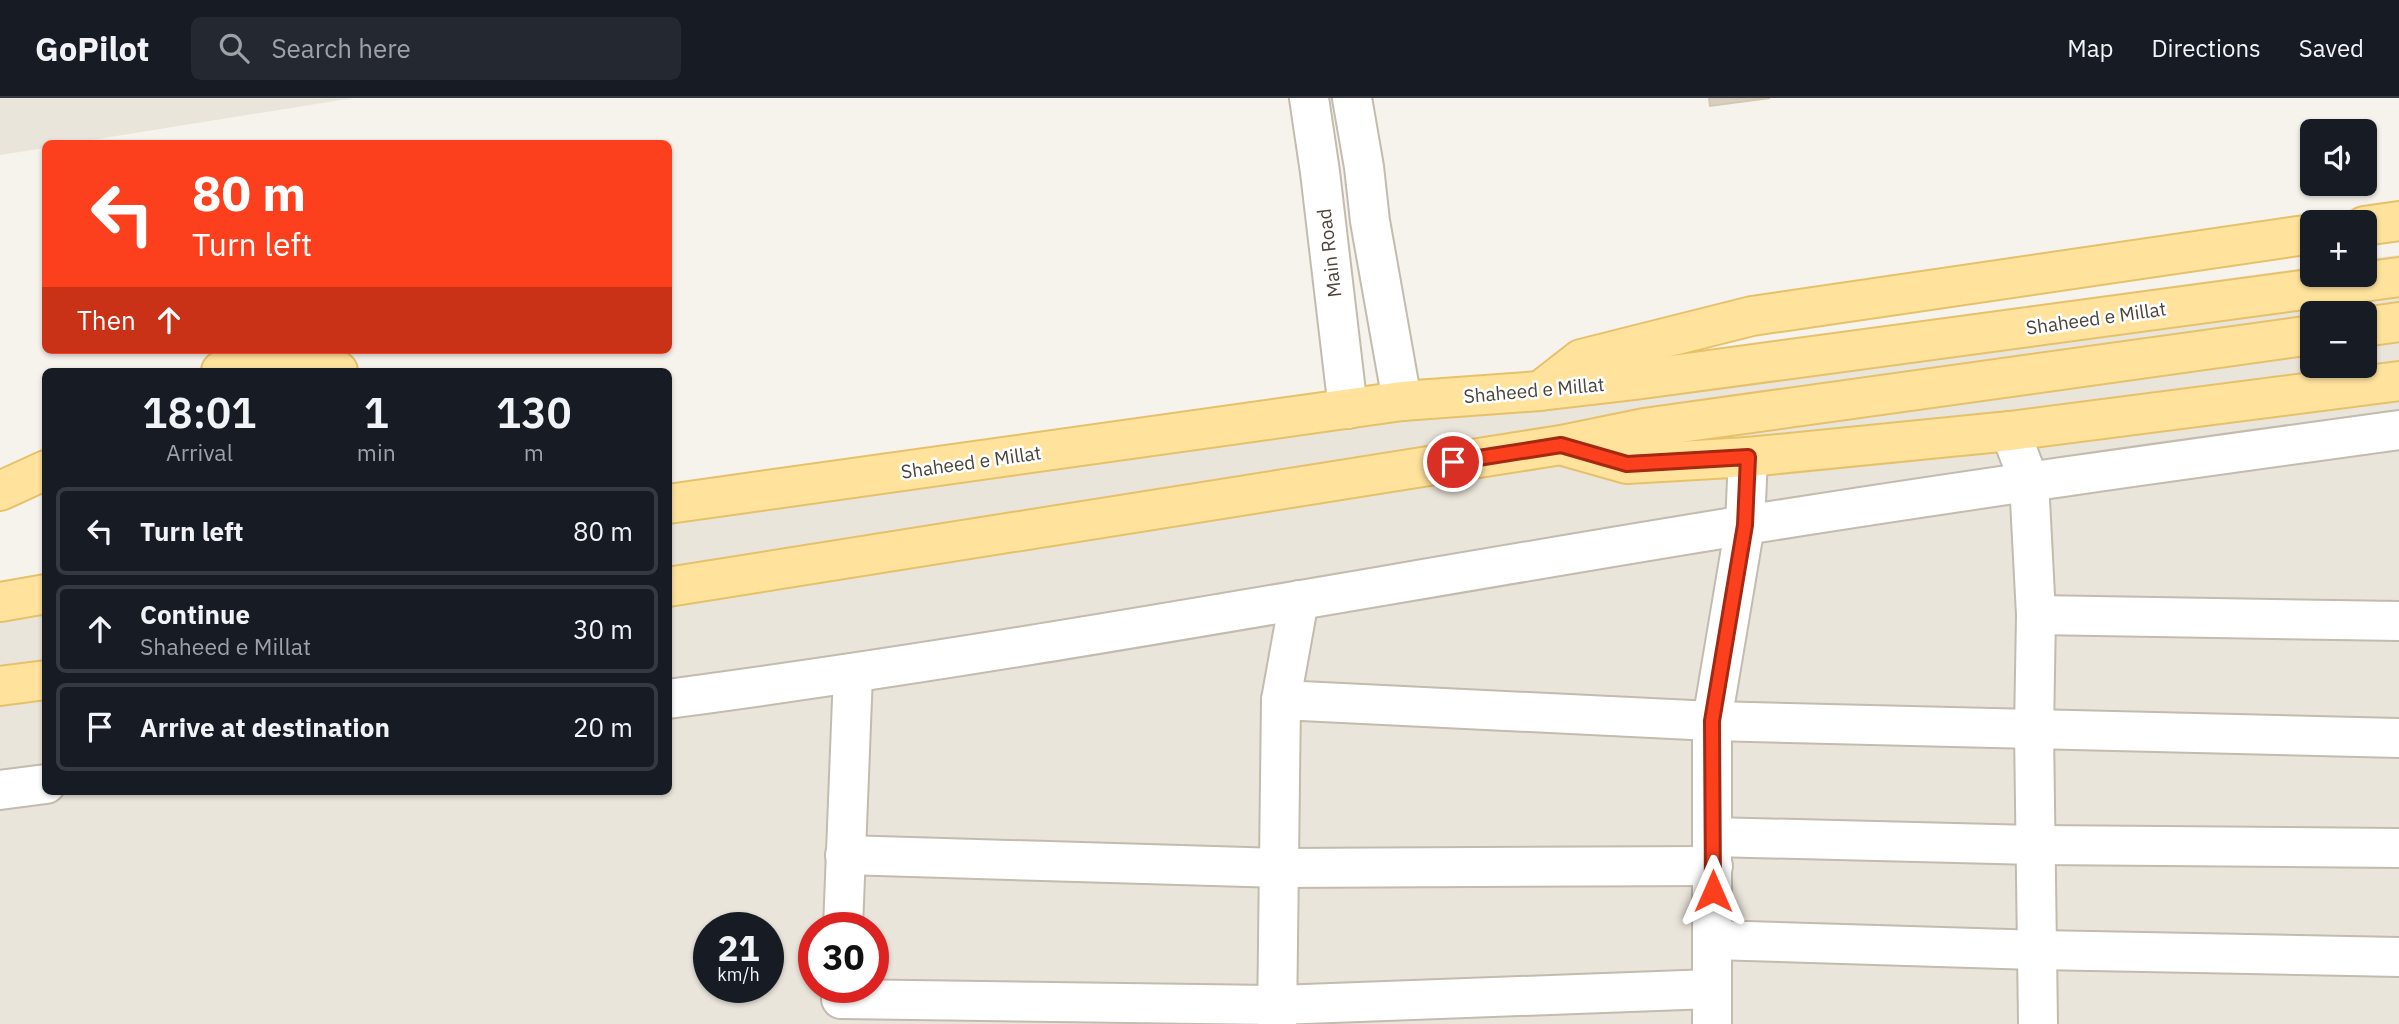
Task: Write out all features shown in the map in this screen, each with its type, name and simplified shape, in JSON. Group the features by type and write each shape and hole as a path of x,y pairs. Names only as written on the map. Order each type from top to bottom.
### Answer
{"main road":[{"path":"2377,224 2399,221"},
{"path":"1540,391 1581,359 1752,316 2300,235"},
{"name":"Shaheed e Millat","path":"672,503 1348,408 1635,380 2399,276"},
{"path":"2377,326 2399,323"},
{"path":"672,586 1561,445 1644,428 2300,337"},
{"path":"226,368 260,357 293,358 330,368"},
{"path":"1561,445 1627,464 1748,457 2010,431 2399,380"},
{"path":"0,491 42,472"},
{"path":"0,602 42,595"},
{"path":"0,686 42,681"}],"street":[{"name":"Main Road","path":"1309,98 1348,408"},
{"path":"1352,98 1370,222 1402,401"},
{"path":"1320,172 1364,167"},
{"path":"1334,296 1383,287"},
{"path":"672,698 853,674 1745,525 2029,481 2399,430"},
{"path":"2010,431 2029,481 2036,615 2034,730 2038,1024"},
{"path":"841,1003 1277,1015 1712,1007 1712,721 1745,525 1748,457"},
{"path":"1277,1015 1281,700 1299,600"},
{"path":"2036,615 2399,621"},
{"path":"843,912 853,674"},
{"path":"1281,700 1712,721 2399,738"},
{"path":"0,790 42,785"},
{"path":"845,855 1279,869 1713,852 2037,845 2399,848"},
{"path":"1713,940 2399,957"}],"shaded area":[{"path":"0,98 353,98 92,140 42,140 42,148 0,155"},
{"path":"2399,255 2399,1024 0,1024 0,581 42,575 42,795 672,795 672,492 2300,269 2300,287 2377,287 2377,258"}],"building":[{"path":"1709,98 1770,98 1710,106"}],"route":[{"path":"1453,462 1561,445 1627,464 1748,457 1745,525 1712,721 1713,891"}]}
